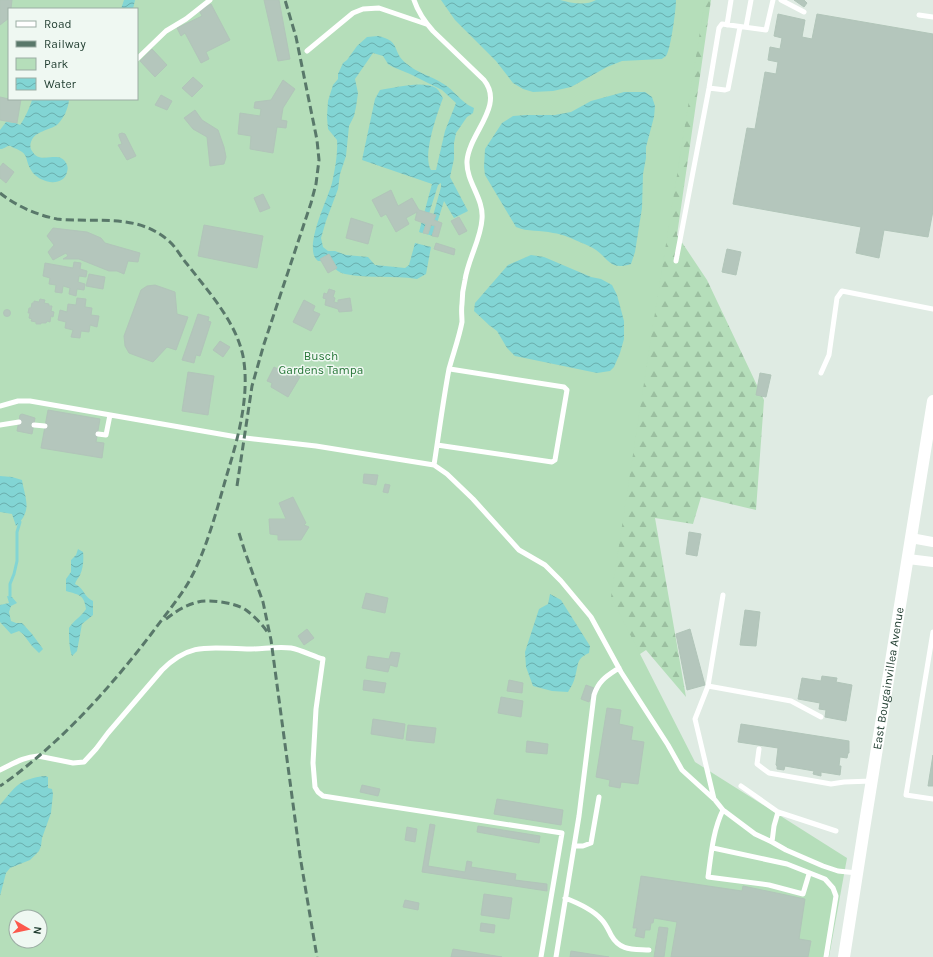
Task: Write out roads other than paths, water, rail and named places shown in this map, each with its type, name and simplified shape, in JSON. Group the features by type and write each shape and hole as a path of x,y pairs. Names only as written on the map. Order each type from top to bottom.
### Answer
{"street":[{"name":"East Bougainvillea Avenue","path":"844,957 933,401"},
{"path":"911,538 933,542"},
{"path":"908,559 933,562"}],"lane":[{"path":"138,58 166,31 186,19 210,0"},
{"path":"414,0 427,24 484,80 488,85 491,96 490,108 471,144 467,161 467,170 482,206 482,221 465,278 462,301 462,322 450,369 434,465"},
{"path":"727,25 731,0"},
{"path":"746,28 751,0"},
{"path":"676,262 719,28 722,24 766,30 773,0"},
{"path":"781,0 804,12"},
{"path":"307,51 353,13 363,10 372,8 383,9 427,24"},
{"path":"919,15 933,17"},
{"path":"709,88 728,89 740,27"},
{"path":"821,373 829,354 837,298 842,292 933,309"},
{"path":"437,445 552,462 555,460 567,390 564,387 450,369"},
{"path":"0,406 18,401 30,401 237,437 316,446 434,465 447,474 473,499 519,550 545,565 561,581 591,618 619,668 668,745 682,770 723,810 755,834 786,850 838,871 857,872"},
{"path":"98,434 106,435 110,416"},
{"path":"0,425 19,422"},
{"path":"34,424 45,426"},
{"path":"714,800 695,719 708,686 723,595"},
{"path":"933,632 906,795 933,799"},
{"path":"0,770 17,761 38,756 73,763 84,762 162,670 169,663 187,652 205,647 241,649 291,648 323,660 316,709 313,763 315,787 323,796 562,833 541,957"},
{"path":"556,957 587,760 594,694 597,686 602,680 619,668"},
{"path":"708,686 791,701 821,717"},
{"path":"759,749 757,764 769,773 831,784 872,781"},
{"path":"741,786 778,812 836,831"},
{"path":"574,846 583,846 590,843 599,797"},
{"path":"723,810 720,816 708,877 769,885 803,894 809,874"},
{"path":"772,842 778,812"},
{"path":"713,848 787,864 809,874 825,879 833,888 836,896 826,957"},
{"path":"566,898 581,905 600,917 615,941 621,947 649,950"}],"water":[{"path":"124,0 135,0 133,8 121,8"},
{"path":"441,0 560,0 574,3 588,3 596,0 676,0 669,50 667,55 662,59 622,61 607,67 571,87 553,91 533,92 523,89 513,83 496,61 455,20"},
{"path":"378,36 390,41 394,44 402,60 407,64 415,70 445,85 464,102 474,108 473,113 467,117 456,133 454,143 454,159 450,177 468,211 454,218 444,201 433,236 419,232 432,184 362,160 375,99 380,90 408,85 423,85 436,88 439,91 443,98 434,124 429,145 428,155 431,170 436,170 445,131 456,103 442,90 393,67 388,64 383,56 373,53 355,79 358,93 356,107 354,116 349,126 346,156 340,174 338,189 321,238 323,247 328,251 335,251 346,255 368,257 375,265 405,268 409,265 415,243 431,247 426,274 417,279 345,274 341,273 325,262 318,261 314,255 314,235 332,183 337,156 337,140 328,129 328,101 333,85 338,79 338,74 343,63 357,46 367,37","holes":["441,183 428,234 423,233 438,185"]},
{"path":"624,92 645,92 652,97 655,106 654,117 646,147 646,158 643,174 642,208 635,252 631,264 618,266 610,263 593,248 568,237 525,230 516,227 485,175 484,167 485,149 502,123 513,116 555,115 571,112 591,101"},
{"path":"32,100 69,100 65,114 59,123 36,135 30,144 35,155 44,158 59,157 63,159 67,164 68,170 65,177 61,181 50,182 39,178 31,170 25,154 19,150 10,146 0,149 0,130 6,122 20,125"},
{"path":"531,255 544,257 591,277 601,279 612,285 617,295 624,321 624,339 614,367 610,371 597,373 515,356 507,348 497,331 474,311 475,303 508,265"},
{"path":"0,476 22,480 26,499 26,509 25,515 16,526 12,514 0,512"},
{"path":"78,549 83,552 83,567 75,584 93,601 93,615 82,624 77,651 72,656 69,628 86,609 84,600 80,596 66,591 66,579 71,572 71,560 76,555"},
{"path":"550,594 561,600 590,646 589,653 582,657 579,662 574,681 568,692 552,691 533,686 526,667 525,652 539,609 548,604"},
{"path":"7,596 12,597 17,603 11,606 9,612 11,621 22,623 32,634 43,649 39,653 23,634 19,631 11,634 0,622 0,605 9,603"},
{"path":"45,776 48,777 48,788 52,789 53,794 51,813 42,838 41,846 39,851 30,860 10,868 6,873 0,896 0,805 19,784 29,779"}],"waterway":[{"path":"10,596 10,584 17,561 17,532 20,522"}],"railway":[{"path":"237,486 252,386 264,344 311,203 316,184 319,160 317,140 296,37 285,0"},
{"path":"0,193 20,206 49,217 64,220 125,222 137,224 158,233 174,246 228,319 239,343 245,370 242,414 232,457 217,510 199,562 185,588 142,646 101,695 56,741 0,786"},
{"path":"239,533 263,602 271,640 300,856 317,957"},
{"path":"166,619 174,613 194,603 203,601 223,602 236,605 246,610 264,627 268,633"}],"park label":[{"name":"Busch Gardens Tampa","path":"321,363"}]}
